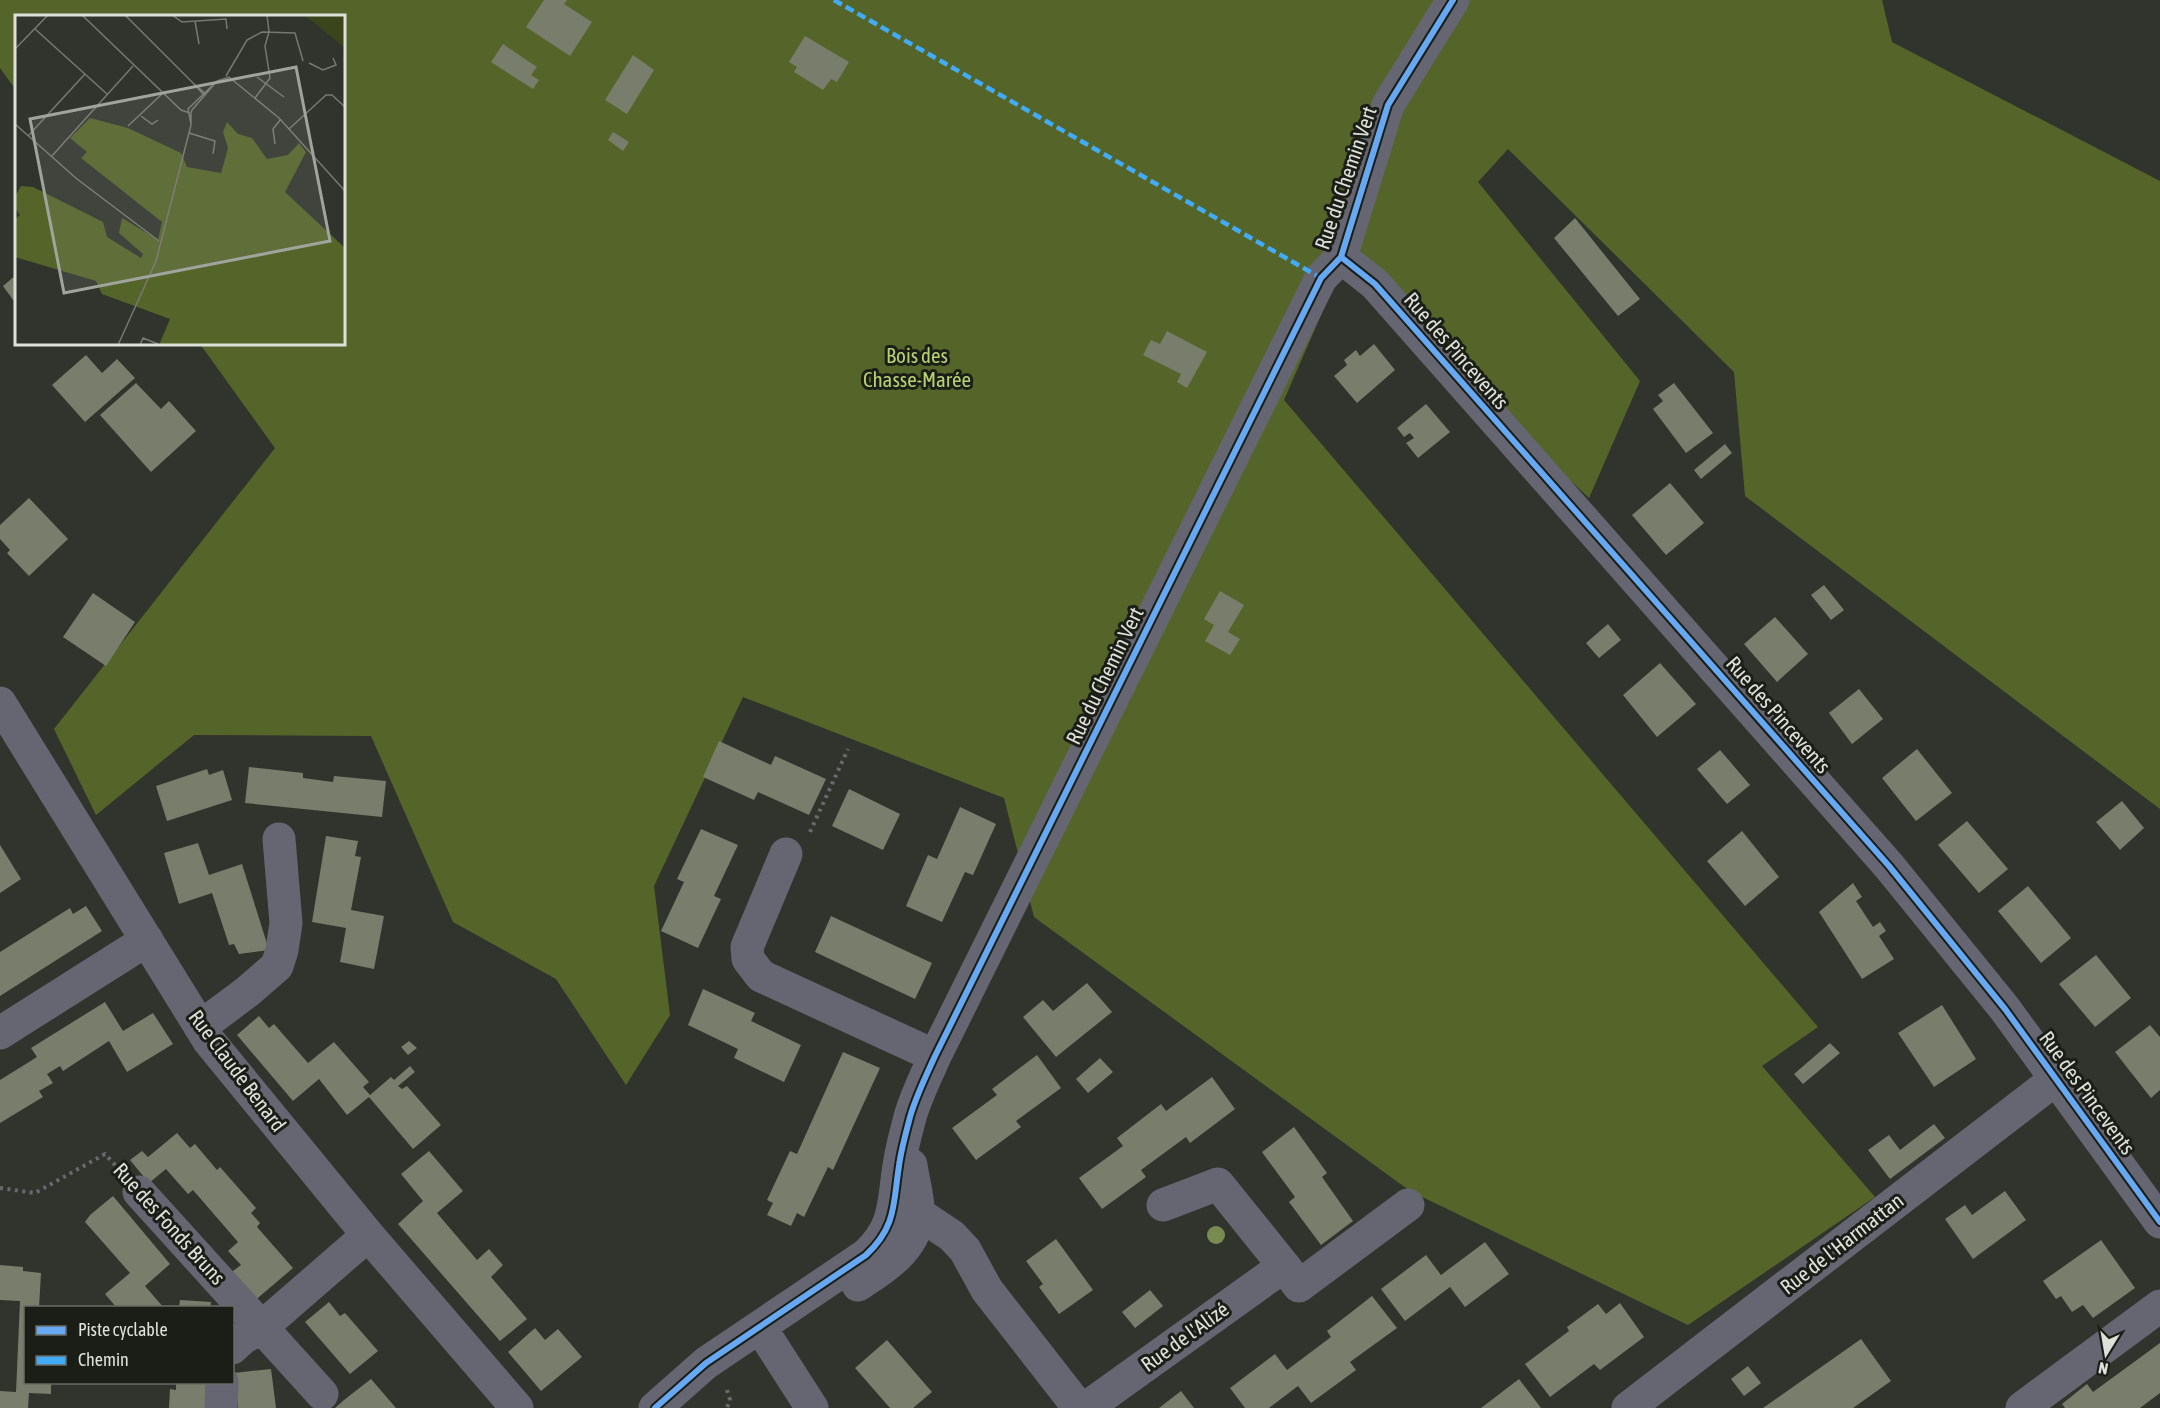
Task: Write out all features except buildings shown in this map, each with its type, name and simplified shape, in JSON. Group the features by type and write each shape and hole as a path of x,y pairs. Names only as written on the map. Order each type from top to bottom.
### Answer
{"street":[{"name":"Rue du Chemin Vert","path":"902,1222 908,1128 921,1087 1321,278 1341,257 1388,105 1453,0"},
{"name":"Rue des Pincevents","path":"1341,257 1375,284 1889,866 2005,1009 2160,1222"},
{"name":"Rue Claude Benard","path":"0,703 216,1050 368,1235 517,1408"},
{"path":"200,1027 277,966 286,923 279,839"},
{"path":"786,854 747,947 748,959 761,976 935,1056"},
{"path":"0,1033 147,940"},
{"name":"Rue de l'Harmattan","path":"1628,1408 2056,1079"},
{"path":"1163,1205 1218,1184 1299,1286 1408,1205"},
{"name":"Rue des Fonds Bruns","path":"140,1192 322,1394"},
{"path":"902,1222 987,1290 1079,1408"},
{"path":"664,1408 758,1340 885,1267 897,1257 902,1222"},
{"path":"234,1346 243,1338 262,1328 368,1235"},
{"name":"Rue de l'Alizé","path":"1086,1408 1284,1266"},
{"path":"2022,1408 2160,1306"},
{"path":"655,1408 706,1363 758,1340"},
{"path":"758,1340 792,1408"},
{"path":"758,1340 812,1408"},
{"path":"221,1408 222,1384"}],"path":[{"path":"786,854 806,842 848,749"}],"green space":[{"name":"Bois des Chasse-Marée","path":"0,0 1882,0 1892,42 2160,181 2160,809 1745,496 1734,372 1508,149 1478,182 1640,381 1589,498 1342,267 1284,400 1818,1027 1762,1066 1875,1197 1688,1325 1410,1191 1034,917 1004,798 743,697 654,886 670,1015 626,1085 556,979 453,922 371,736 194,735 96,815 54,729 275,448 201,345 345,345 345,15 15,15 15,89 0,68"}],"marked path":[{"path":"834,0 1321,278"}],"cycle path":[{"path":"655,1408 706,1363 866,1255 883,1234 892,1213 901,1154 910,1117 935,1056 1321,278 1341,257 1388,105 1453,0"},
{"path":"1341,257 1375,284 1889,866 2005,1009 2160,1222"}]}
